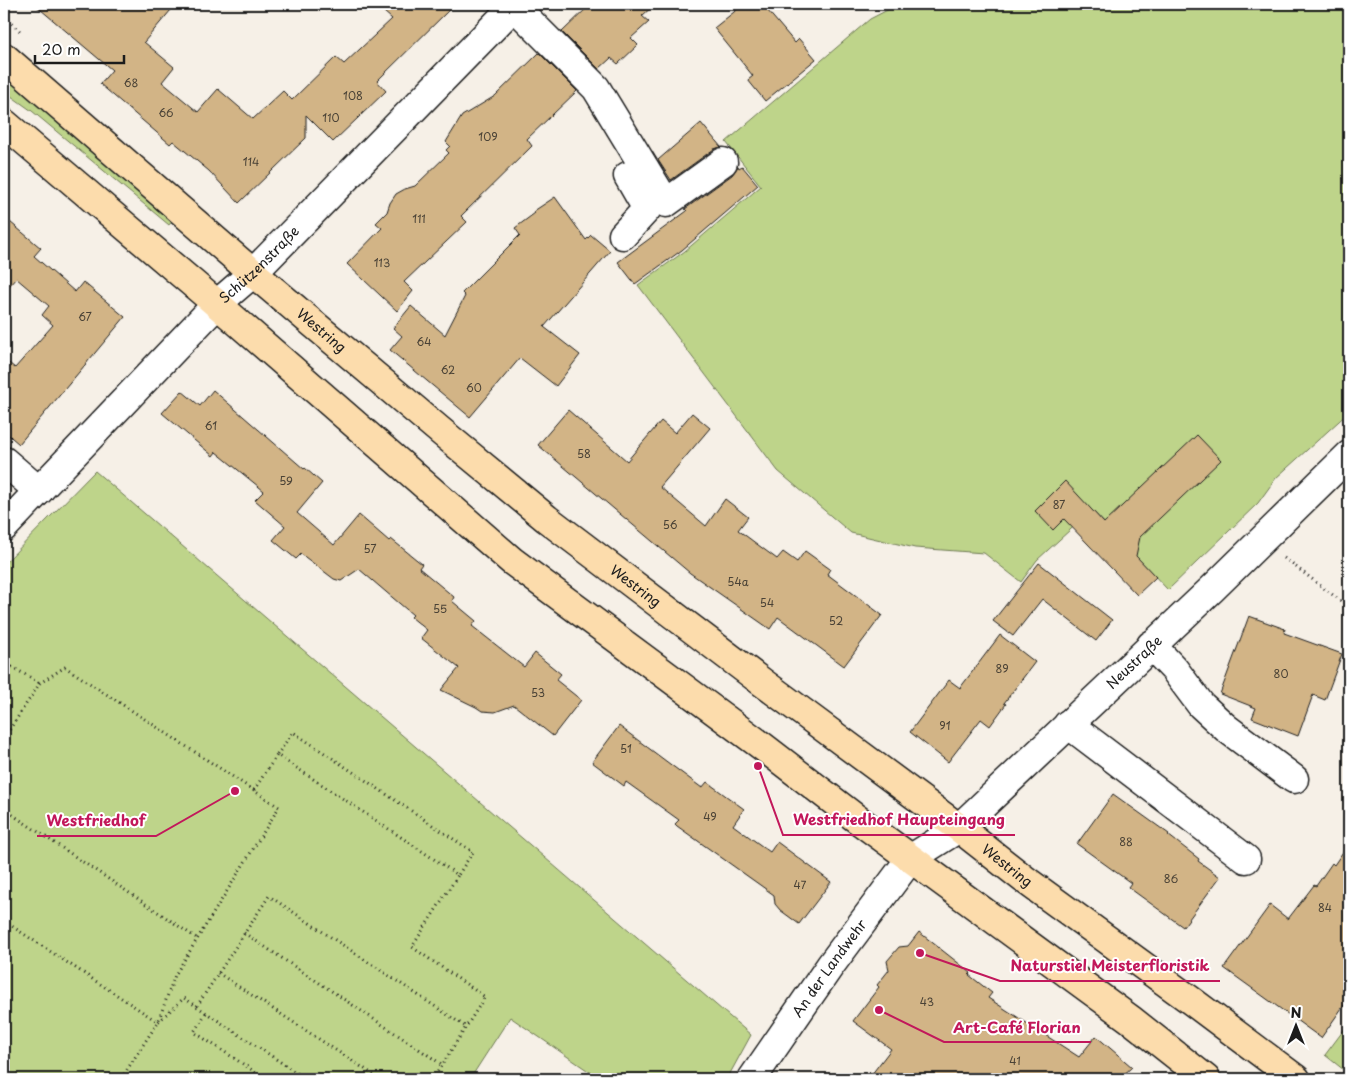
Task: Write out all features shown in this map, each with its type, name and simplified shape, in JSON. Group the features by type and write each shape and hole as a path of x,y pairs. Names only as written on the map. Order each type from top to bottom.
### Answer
{"main road":[{"name":"Westring","path":"4,57 253,273 547,519 959,828 1024,879 1296,1079"},
{"path":"4,123 217,304 512,561 910,859 1130,1019 1206,1079"}],"street":[{"path":"510,10 596,88 666,203 723,162"},
{"path":"510,10 581,94 647,208 623,235"},
{"name":"Schützenstraße","path":"4,527 217,304 253,273 510,10"},
{"name":"Neustraße","path":"910,859 959,828 1349,455"},
{"path":"4,461 39,491"},
{"path":"1151,646 1174,669 1201,705 1226,728 1294,779"},
{"path":"1068,724 1246,858"},
{"name":"An der Landwehr","path":"752,1079 830,966 910,859"}],"path":[{"path":"1261,541 1349,607"},
{"path":"4,680 12,667 40,684"},
{"path":"4,738 40,684 65,667 279,807 175,975 158,1022 121,1079"},
{"path":"254,790 293,732 473,852 412,947 485,997 443,1065 432,1079"},
{"path":"277,756 458,875"},
{"path":"4,809 198,939"},
{"path":"197,1006 269,896 466,1027"},
{"path":"4,921 158,1022"},
{"path":"244,933 443,1065"},
{"path":"218,973 380,1079"},
{"path":"158,1022 184,998 306,1079"},
{"path":"206,1013 194,1032 266,1079"}],"green space":[{"path":"899,4 1349,4 1349,412 1276,478 1258,503 1168,590 1092,510 1037,560 1021,582 984,553 915,548 851,533 778,471 638,285 685,251 761,186 726,142 870,19"},
{"path":"4,74 173,220 169,225 32,111 4,91"},
{"path":"95,471 751,1035 727,1079 600,1079 510,1017 470,1079 4,1079 4,564"},
{"path":"1349,1023 1349,1074 1325,1055"}],"building":[{"path":"34,4 176,4 144,42 174,67 162,82 198,112 218,89 253,119 283,91 292,100 336,57 344,64 392,19 375,4 455,4 377,81 386,91 333,142 306,115 306,138 239,203 209,171 173,141 170,144 100,84 112,70"},
{"path":"591,4 655,4 642,16 649,22 631,38 638,45 618,64 611,58 599,69 562,32"},
{"path":"744,4 762,4 795,43 799,39 816,59 765,101 748,80 753,76 714,28"},
{"path":"539,53 577,91 527,139 532,146 461,216 467,222 404,282 413,291 397,311 347,264 382,228 376,223 387,212 396,194 415,186 449,153 446,150 450,146 446,142 462,116 495,96"},
{"path":"701,123 721,147 714,149 671,180 658,160"},
{"path":"738,166 739,168 742,166 758,185 682,250 635,284 618,262 732,175"},
{"path":"555,197 586,240 591,235 610,251 544,327 580,355 556,386 520,358 470,417 390,350 402,336 393,328 411,306 445,335 465,296 462,293 520,235 515,228 535,213 534,211"},
{"path":"4,217 41,248 34,256 75,292 83,282 125,317 19,444 4,431 4,359 15,368 53,325 42,315 49,306 16,278 4,292"},
{"path":"213,390 322,483 297,513 334,545 359,515 389,541 391,539 422,564 419,568 454,597 452,601 476,621 472,626 524,667 535,653 561,674 556,680 581,700 553,736 514,705 495,712 482,711 441,690 459,668 421,638 427,630 411,617 413,615 359,569 341,581 334,579 301,554 296,559 273,540 285,526 255,500 264,491 216,452 213,456 162,413 182,391 200,406"},
{"path":"568,410 627,461 661,421 675,433 692,413 710,428 660,487 706,526 725,499 748,517 738,530 777,559 783,552 797,562 805,551 830,569 827,574 882,615 844,666 778,617 770,629 690,573 538,445"},
{"path":"1197,435 1221,460 1140,537 1136,556 1156,577 1137,595 1064,519 1053,530 1035,511 1065,481 1104,523"},
{"path":"1039,563 1112,620 1096,641 1042,599 1013,636 993,621"},
{"path":"1249,616 1285,629 1284,633 1342,654 1325,700 1313,695 1298,736 1252,718 1256,708 1220,694"},
{"path":"1000,635 1035,662 1004,703 1006,704 990,726 981,719 948,762 910,732 949,680 960,688"},
{"path":"619,726 702,788 707,782 744,809 733,825 770,852 777,842 831,882 799,924 780,910 775,904 774,895 677,826 675,824 679,820 626,782 624,786 592,762"},
{"path":"1113,794 1169,834 1199,859 1198,861 1220,877 1183,927 1128,887 1131,883 1077,844"},
{"path":"1349,843 1349,998 1321,1038 1224,968 1270,905 1288,919 1314,885 1316,886 1332,863 1334,865"},
{"path":"919,932 971,973 969,975 992,993 988,998 1079,1057 1096,1036 1132,1067 1119,1079 868,1079 891,1049 853,1021 879,987 877,985 889,970 887,961 899,947 908,946"}],"place":[{"name":"Westfriedhof Haupteingang","path":"758,766"},
{"name":"Westfriedhof","path":"235,791"},
{"name":"Naturstiel Meisterfloristik","path":"920,953"},
{"name":"Art-Café Florian","path":"879,1010"}]}
